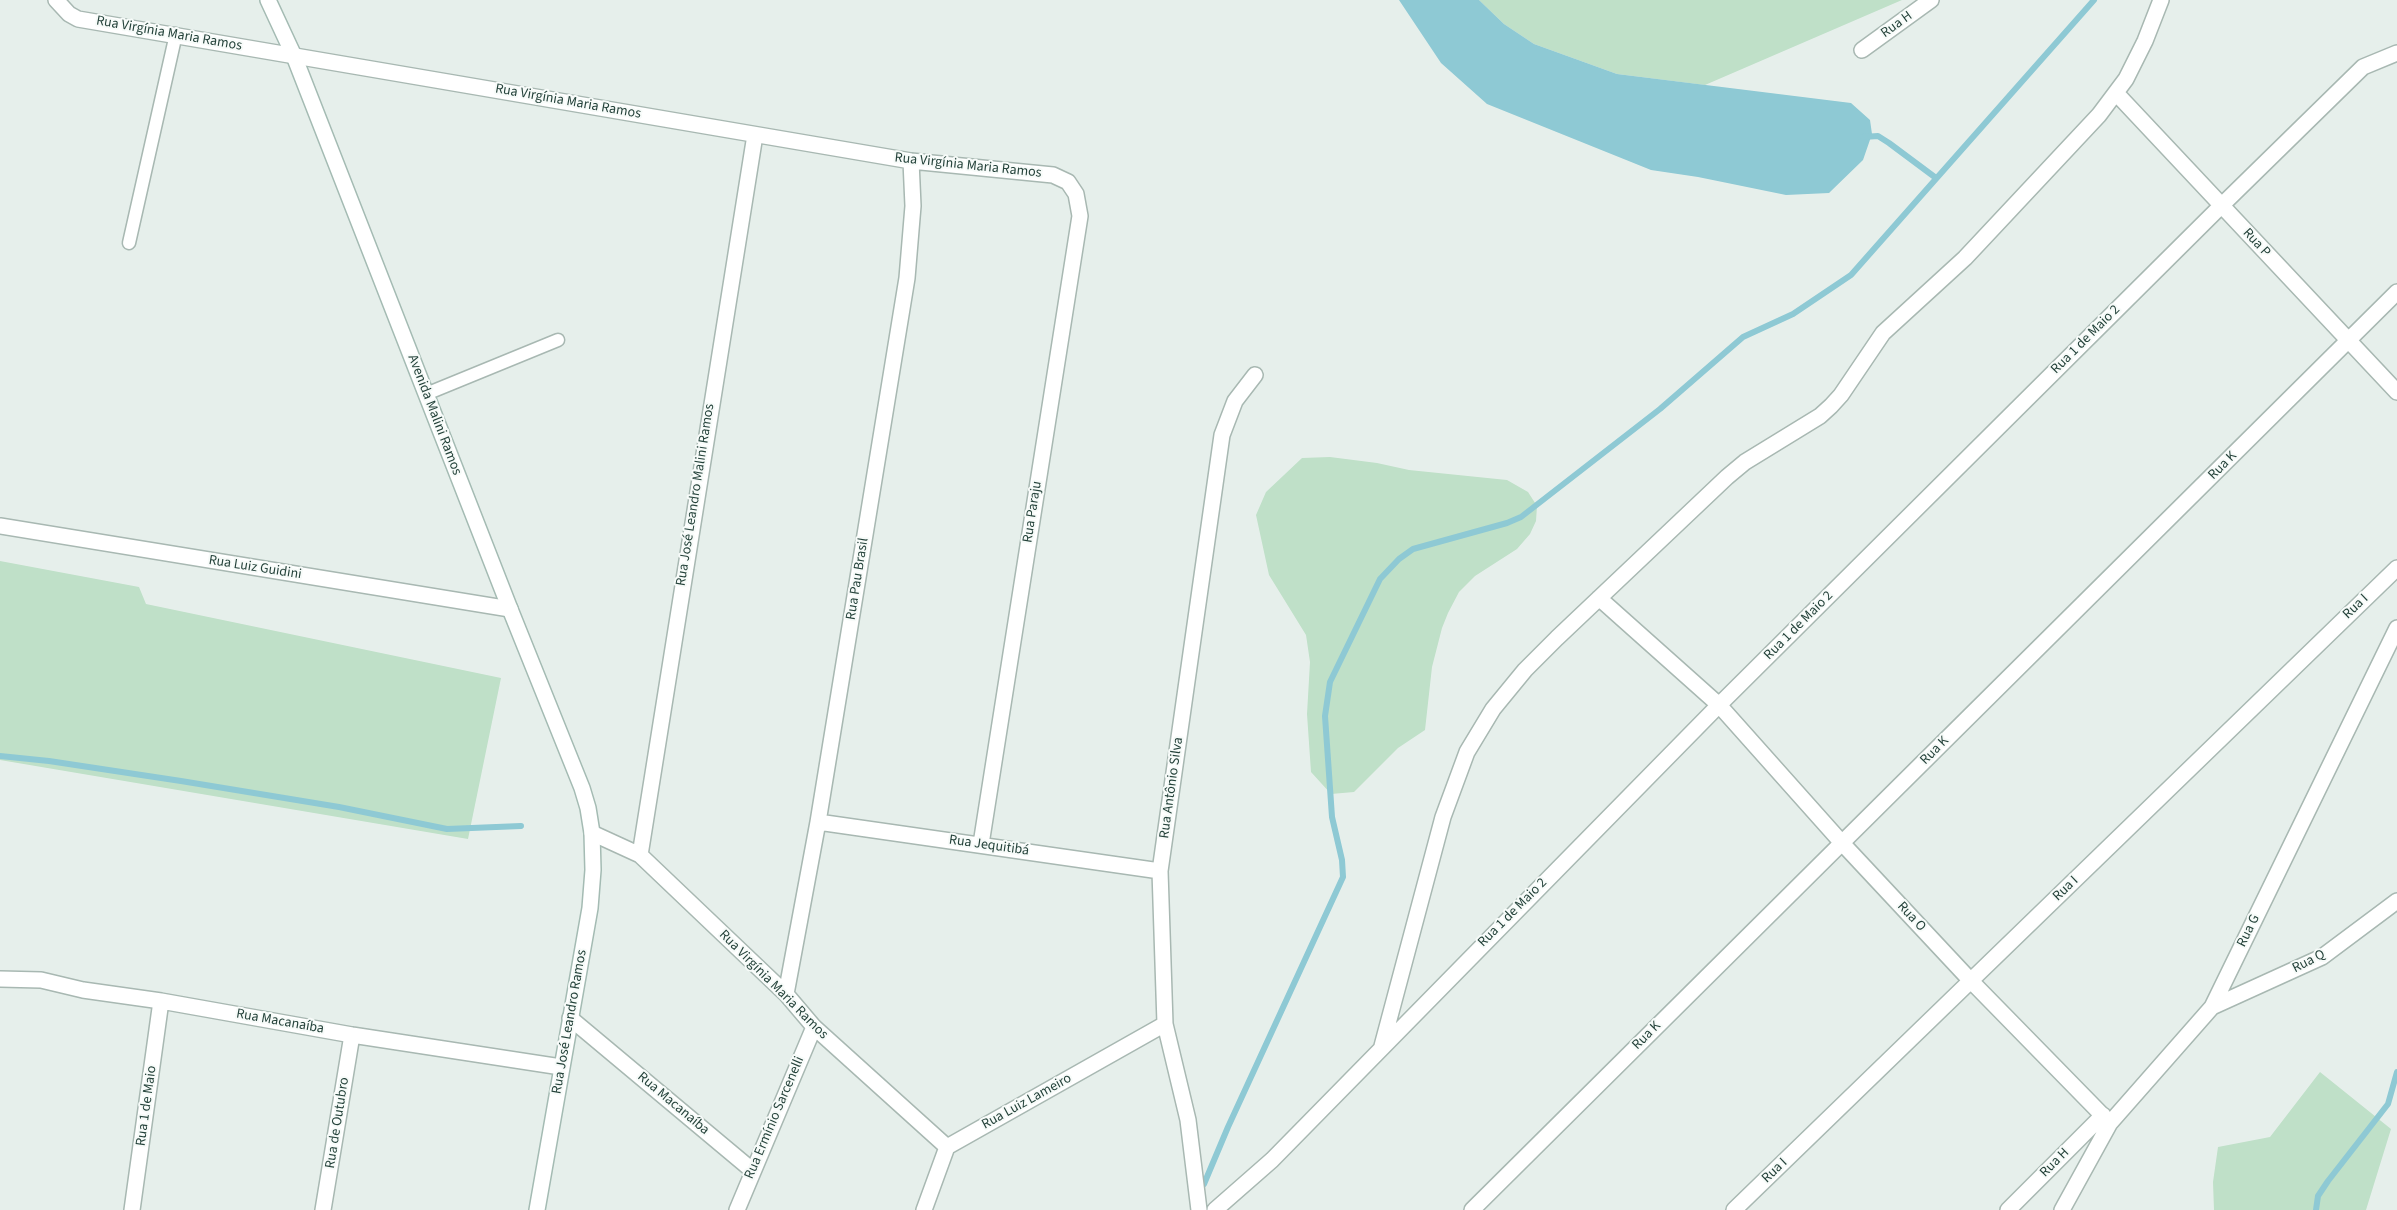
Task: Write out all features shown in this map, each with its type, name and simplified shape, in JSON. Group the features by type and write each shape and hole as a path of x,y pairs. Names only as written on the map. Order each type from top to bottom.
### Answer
{"street":[{"name":"Rua Virgínia Maria Ramos","path":"56,0 68,14 78,19 176,34 911,162 1053,175 1068,182"},
{"name":"Avenida Malini Ramos","path":"268,0 294,56 582,788 592,833"},
{"name":"Rua H","path":"1862,50 1932,0"},
{"path":"1382,1047 1442,817 1467,752 1493,709 1525,670 1733,472 1765,449 1820,416 1831,406 1841,395 1883,333 1965,258 2099,115 2116,93 2145,41 2161,0"},
{"name":"Rua 1 de Maio 2","path":"1215,1210 1272,1160 1719,705 2221,206 2363,67 2395,54"},
{"name":"Rua P","path":"2116,93 2397,392"},
{"name":"Rua José Leandro Malini Ramos","path":"640,855 755,134"},
{"name":"Rua Pau Brasil","path":"786,994 818,822 907,278 913,206 911,162"},
{"name":"Rua Paraju","path":"980,844 1080,216 1076,194 1068,182"},
{"name":"Rua K","path":"1472,1210 2397,292"},
{"name":"Rua Antônio Silva","path":"1199,1210 1188,1120 1165,1024 1160,871 1222,435 1235,401 1255,375"},
{"name":"Rua Luiz Guidini","path":"0,526 510,609"},
{"name":"Rua I","path":"1734,1210 2397,568"},
{"name":"Rua O","path":"1599,598 1719,705 1842,843 1971,981 2106,1119"},
{"name":"Rua G","path":"2062,1210 2106,1119 2212,1007 2397,628"},
{"name":"Rua Jequitibá","path":"818,822 1160,871"},
{"name":"Rua Virgínia Maria Ramos","path":"592,833 640,855 786,994 814,1027 947,1147"},
{"name":"Rua José Leandro Ramos","path":"537,1210 590,908 593,870 592,833"},
{"name":"Rua Q","path":"2212,1007 2322,957 2397,901"},
{"name":"Rua Macanaíba","path":"0,979 42,980 83,990 161,1001 352,1035 561,1067"},
{"name":"Rua 1 de Maio","path":"132,1210 161,1001"},
{"name":"Rua Macanaíba","path":"570,1018 753,1171"},
{"name":"Rua Luiz Lameiro","path":"947,1147 1165,1024"},
{"name":"Rua Ermínio Sarcenelli","path":"737,1210 814,1027"},
{"name":"Rua de Outubro","path":"324,1210 352,1035"},
{"name":"Rua H","path":"2008,1210 2106,1119"},
{"path":"924,1210 947,1147"}],"lane":[{"path":"129,244 176,34"},
{"path":"426,394 558,340"}],"green space":[{"path":"1479,0 1902,0 1705,85 1617,74 1534,44 1504,24"},
{"path":"1330,457 1377,463 1409,470 1507,480 1528,492 1537,506 1536,521 1530,534 1517,549 1475,576 1459,592 1448,613 1432,667 1425,730 1398,748 1354,792 1331,794 1311,772 1307,714 1310,662 1306,635 1269,575 1256,515 1266,492 1302,458"},
{"path":"0,561 139,587 146,604 501,678 468,839 0,760"},
{"path":"2320,1072 2391,1129 2366,1210 2214,1210 2213,1182 2218,1147 2270,1137"}],"water":[{"path":"1399,0 1479,0 1504,24 1534,44 1617,74 1851,103 1870,120 1872,134 1863,160 1829,193 1786,195 1698,177 1651,170 1487,104 1441,63"}],"waterway":[{"path":"1204,1184 1228,1127 1343,877 1342,860 1332,817 1325,716 1330,682 1380,579 1399,559 1413,549 1507,523 1521,517 1660,409 1743,337 1793,314 1851,275 2094,0"},
{"path":"1863,137 1878,136 1936,178"},
{"path":"0,756 49,761 181,781 339,807 447,829 521,826"},
{"path":"2316,1210 2318,1196 2328,1181 2388,1104 2397,1072"}]}
